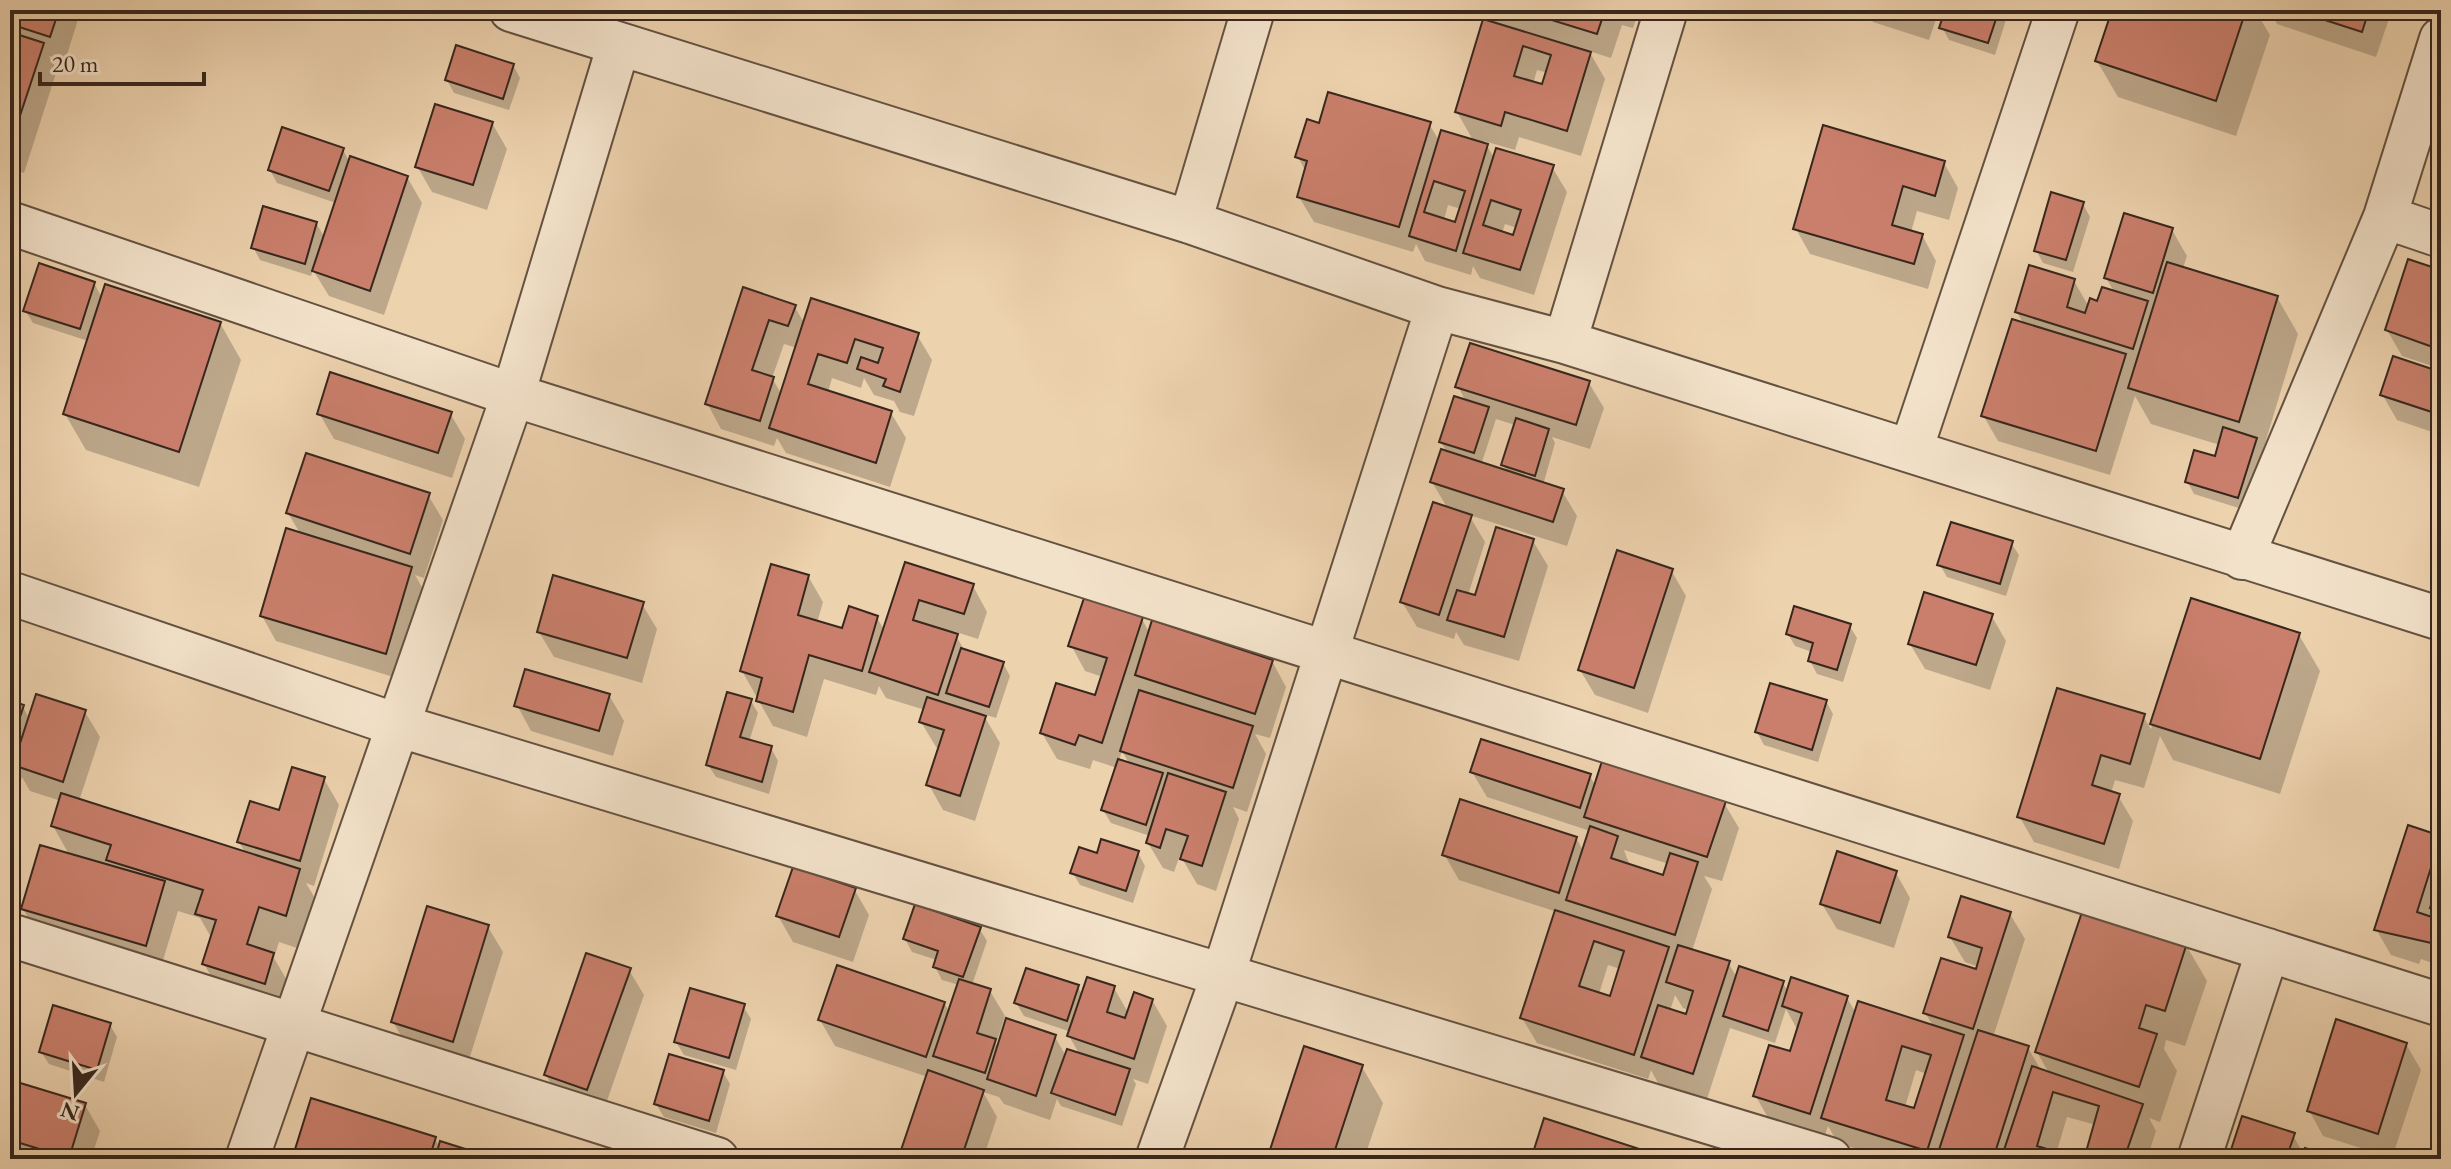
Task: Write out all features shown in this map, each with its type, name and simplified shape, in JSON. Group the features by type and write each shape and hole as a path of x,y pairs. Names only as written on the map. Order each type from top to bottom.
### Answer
{"street":[{"path":"511,10 1190,222 1437,308 1565,342 2441,619"},
{"path":"1190,222 1253,10"},
{"path":"1565,342 1666,10"},
{"path":"1911,450 2058,10"},
{"path":"2242,558 2385,217 2441,39"},
{"path":"247,1159 513,395 619,44"},
{"path":"2385,217 2441,236"},
{"path":"10,223 513,395 2441,1005"},
{"path":"1157,1159 1223,975 1437,308"},
{"path":"10,593 400,726 1830,1159"},
{"path":"10,935 293,1022 717,1159"},
{"path":"2199,1159 2268,950"}],"building":[{"path":"10,10 59,10 50,37 10,24"},
{"path":"1519,10 1605,10 1597,34"},
{"path":"1945,10 1999,10 1988,43 1939,28"},
{"path":"2112,10 2246,10 2216,101 2095,61"},
{"path":"2294,10 2369,10 2362,32"},
{"path":"1483,19 1591,52 1567,131 1505,112 1501,126 1455,112","holes":["1523,46 1551,55 1542,84 1514,76"]},
{"path":"10,32 44,43 10,146"},
{"path":"456,45 514,64 503,99 445,80"},
{"path":"1328,92 1431,122 1399,227 1297,197 1307,161 1295,157 1307,119 1319,123"},
{"path":"435,104 493,122 473,185 415,167"},
{"path":"1823,125 1945,161 1935,196 1903,186 1892,225 1923,234 1914,264 1793,229"},
{"path":"282,127 344,148 329,191 268,170"},
{"path":"1441,130 1488,144 1456,251 1409,236","holes":["1434,181 1465,191 1455,222 1424,212"]},
{"path":"1496,148 1554,165 1520,270 1463,253","holes":["1491,200 1521,210 1513,235 1483,225"]},
{"path":"350,156 408,176 370,291 312,271"},
{"path":"2051,192 2084,202 2066,260 2034,251"},
{"path":"263,206 317,222 305,264 251,248"},
{"path":"2124,213 2173,228 2153,293 2104,278"},
{"path":"2408,259 2441,270 2441,350 2385,330"},
{"path":"2167,262 2278,296 2239,422 2128,388"},
{"path":"39,263 95,282 80,329 23,311"},
{"path":"2029,265 2075,279 2067,307 2085,313 2090,298 2097,301 2102,287 2148,301 2133,349 2015,312"},
{"path":"105,284 221,322 179,452 63,414"},
{"path":"743,287 796,305 788,326 769,320 752,370 774,377 760,421 705,404"},
{"path":"811,298 919,333 900,392 883,386 886,379 857,369 861,357 878,363 883,348 855,339 847,363 818,354 808,384 892,411 876,463 769,428"},
{"path":"2012,319 2126,354 2096,451 1981,416"},
{"path":"1470,343 1590,381 1576,425 1455,387"},
{"path":"2393,356 2441,372 2441,415 2380,395"},
{"path":"330,372 452,412 438,453 317,414"},
{"path":"1454,396 1489,407 1474,453 1439,442"},
{"path":"1516,418 1549,429 1535,476 1501,465"},
{"path":"2223,427 2257,438 2238,498 2185,482 2194,450 2215,456"},
{"path":"1441,449 1564,489 1553,522 1430,482"},
{"path":"306,453 430,493 410,554 286,513"},
{"path":"1433,502 1472,515 1439,615 1400,602"},
{"path":"1951,522 2013,541 2000,584 1937,565"},
{"path":"1496,527 1534,539 1504,637 1447,620 1457,590 1475,595"},
{"path":"286,528 412,567 386,654 260,616"},
{"path":"1617,550 1673,569 1634,688 1578,670"},
{"path":"905,562 974,584 964,614 919,600 913,620 958,634 938,695 869,672"},
{"path":"771,564 809,575 798,615 842,628 849,606 878,616 862,671 809,655 793,712 756,701 762,678 740,671"},
{"path":"553,575 644,602 627,658 537,632"},
{"path":"1924,592 1993,614 1976,665 1908,644"},
{"path":"1084,598 1143,617 1102,743 1079,735 1075,745 1040,733 1056,683 1095,695 1107,658 1068,646"},
{"path":"2191,598 2300,633 2260,759 2150,724"},
{"path":"1794,606 1851,624 1837,670 1808,661 1813,643 1786,634"},
{"path":"1152,620 1273,660 1255,714 1135,675"},
{"path":"961,648 1004,662 989,707 946,693"},
{"path":"525,669 610,694 599,731 514,706"},
{"path":"1770,683 1827,700 1812,750 1755,732"},
{"path":"2057,688 2145,714 2130,764 2101,755 2092,785 2120,794 2104,844 2017,817"},
{"path":"1139,690 1253,726 1233,788 1120,751"},
{"path":"727,692 752,699 740,737 772,746 762,782 706,765"},
{"path":"36,694 86,710 63,782 13,765"},
{"path":"927,697 986,716 960,796 926,785 944,730 919,722"},
{"path":"10,700 24,705 10,747"},
{"path":"1481,739 1591,774 1580,808 1470,772"},
{"path":"1118,759 1163,773 1146,825 1101,810"},
{"path":"1602,761 1726,801 1707,857 1584,817"},
{"path":"292,767 325,777 300,861 237,842 250,801 279,810"},
{"path":"1168,773 1226,792 1202,866 1180,859 1188,836 1166,829 1160,848 1146,843"},
{"path":"61,793 300,869 286,916 259,907 247,944 274,953 265,984 202,964 216,920 195,914 203,890 106,860 111,845 51,826"},
{"path":"1460,799 1577,837 1559,893 1442,855"},
{"path":"2408,825 2441,836 2417,912 2441,920 2440,945 2374,930"},
{"path":"1590,826 1618,836 1611,858 1663,875 1670,853 1698,862 1675,935 1566,900"},
{"path":"1101,839 1139,851 1126,891 1070,873 1079,847 1097,853"},
{"path":"40,845 165,881 146,946 21,909"},
{"path":"1837,851 1897,871 1880,923 1820,904"},
{"path":"793,867 856,888 839,937 776,916"},
{"path":"2441,872 2441,911 2430,908"},
{"path":"1961,896 2011,912 1973,1029 1923,1013 1941,958 1976,969 1982,948 1948,937"},
{"path":"915,904 981,927 963,977 933,967 938,951 903,939"},
{"path":"427,906 489,925 453,1042 391,1022"},
{"path":"2083,909 2187,943 2165,1011 2146,1005 2139,1028 2157,1034 2139,1087 2035,1052"},
{"path":"1555,910 1669,947 1634,1055 1520,1018","holes":["1594,941 1624,951 1610,996 1579,986"]},
{"path":"1678,945 1730,961 1693,1074 1641,1057 1658,1005 1686,1014 1693,991 1666,982"},
{"path":"586,953 631,968 587,1090 544,1075"},
{"path":"837,965 945,1002 926,1057 818,1020"},
{"path":"1739,966 1784,981 1768,1031 1723,1016"},
{"path":"1026,968 1079,985 1067,1021 1014,1003"},
{"path":"1087,977 1115,986 1107,1012 1125,1018 1134,992 1153,999 1134,1059 1067,1036"},
{"path":"1791,977 1848,996 1810,1114 1753,1096 1769,1045 1790,1051 1802,1013 1782,1006"},
{"path":"959,979 991,989 977,1033 996,1039 985,1073 933,1056"},
{"path":"690,988 745,1004 729,1058 674,1042"},
{"path":"1858,1001 1964,1035 1927,1151 1821,1118","holes":["1902,1046 1931,1055 1914,1108 1886,1100"]},
{"path":"53,1005 111,1023 97,1070 39,1052"},
{"path":"1006,1018 1056,1035 1036,1096 987,1079"},
{"path":"2336,1019 2407,1043 2378,1134 2307,1111"},
{"path":"1978,1030 2029,1046 1993,1159 1945,1159 1937,1156"},
{"path":"1304,1046 1363,1065 1332,1159 1267,1159"},
{"path":"1067,1049 1130,1069 1115,1115 1051,1093"},
{"path":"669,1054 724,1070 709,1121 654,1104"},
{"path":"2032,1066 2143,1104 2124,1159 2084,1159 2099,1106 2053,1092 2037,1146 2080,1159 2001,1159"},
{"path":"928,1070 984,1090 961,1159 898,1159"},
{"path":"17,1082 86,1103 69,1158 10,1140 10,1105"},
{"path":"311,1098 436,1137 429,1159 292,1159"},
{"path":"2242,1116 2295,1133 2286,1159 2228,1159"},
{"path":"1544,1118 1658,1155 1656,1159 1531,1159"},
{"path":"440,1141 494,1158 494,1159 435,1159"},
{"path":"2305,1148 2338,1159 2301,1159"}]}
